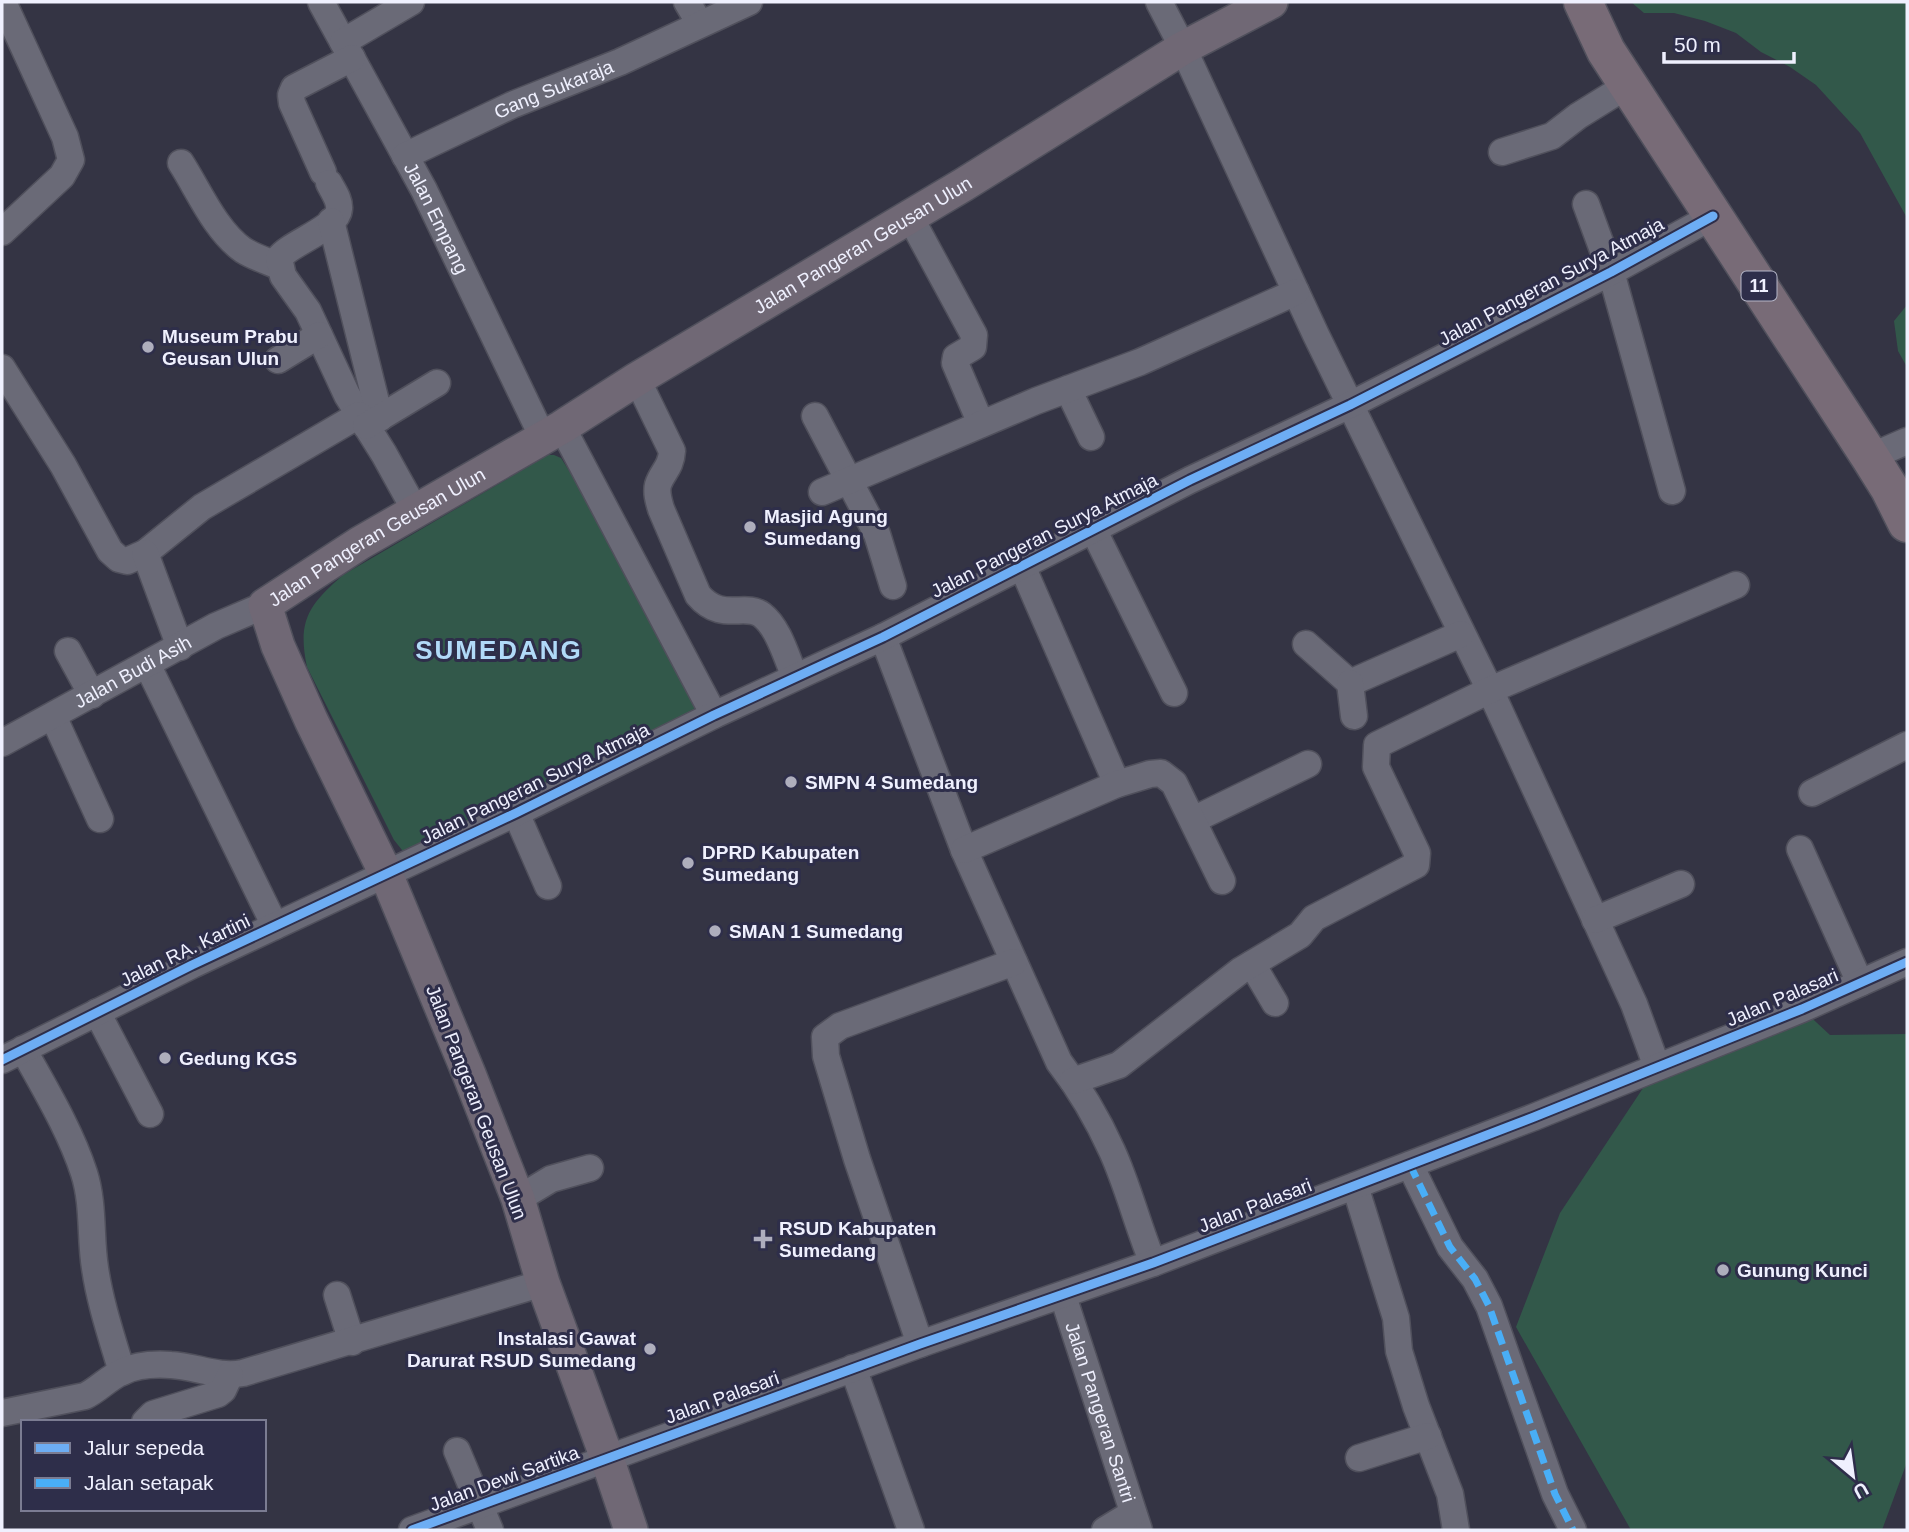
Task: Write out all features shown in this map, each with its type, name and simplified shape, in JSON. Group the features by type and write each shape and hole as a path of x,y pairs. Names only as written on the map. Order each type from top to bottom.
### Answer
{"highway":[{"name":"11","path":"1564,2 1581,27 1606,51"},
{"name":"11","path":"1583,2 1606,51 1870,457 1907,523"}],"main road":[{"name":"Jalan Pangeran Geusan Ulun","path":"631,1530 543,1283 517,1199 469,1074 386,874 310,720 278,646 265,605 359,543 553,432 1183,48 1271,2"}],"street":[{"name":"Jalan Empang","path":"321,2 553,432 714,715"},
{"path":"411,2 294,88 292,103 337,198 339,210 331,221 310,237 283,252 279,258 279,266 283,276 308,310 347,395 368,419 415,510"},
{"name":"Gang Sukaraja","path":"405,156 512,105 620,62 694,13 749,2"},
{"path":"1159,2 1350,405 1490,690 1634,1004 1657,1067"},
{"path":"2,232 62,176 71,160 65,137 3,4"},
{"path":"1502,152 1552,136 1578,116 1628,85"},
{"path":"181,163 223,230 245,251 279,266"},
{"path":"1586,205 1611,272 1672,491"},
{"path":"910,216 974,335 973,347 956,357 955,363 981,424"},
{"name":"Jalan Pangeran Surya Atmaja","path":"386,874 714,715 883,637 1191,480 1350,405 1611,272 1713,216"},
{"path":"331,221 368,419"},
{"path":"822,492 981,424 1140,362 1296,292"},
{"path":"278,360 319,335"},
{"path":"2,368 63,465 110,551 119,559 127,561 145,553 202,507 437,383"},
{"path":"636,379 672,451 667,471 658,484 657,494 698,595 706,604 716,609 751,611 764,617 772,625 795,677"},
{"path":"1068,389 1091,437"},
{"path":"815,416 877,534 893,586"},
{"path":"1870,457 1907,441"},
{"path":"1093,529 1174,693"},
{"path":"145,553 180,647"},
{"path":"1022,566 1117,784"},
{"path":"1073,1081 1107,1071 1130,1058 1230,978 1300,935 1318,916 1416,865 1418,853 1376,767 1377,746 1490,690 1736,584"},
{"name":"Jalan Budi Asih","path":"2,743 216,626 265,605"},
{"path":"1350,683 1461,634"},
{"path":"883,637 964,850 1059,1062 1073,1081 1113,1153 1153,1263"},
{"path":"1306,644 1350,683 1353,716"},
{"path":"68,651 92,695"},
{"path":"147,664 275,926"},
{"path":"53,716 100,819"},
{"path":"1812,793 1907,745"},
{"path":"1193,820 1308,764"},
{"path":"964,850 1117,784 1150,774 1166,775 1174,783 1223,881"},
{"path":"516,813 548,886"},
{"path":"1800,849 1860,983"},
{"name":"Jalan RA. Kartini","path":"12,1054 386,874"},
{"path":"1595,920 1681,884"},
{"path":"920,1344 857,1159 826,1056 825,1037 840,1026 1014,962"},
{"name":"Jalan Palasari","path":"607,1458 920,1344 1063,1296 1355,1186 1657,1067 1907,962"},
{"path":"1252,964 1275,1003"},
{"path":"97,1012 150,1114"},
{"path":"12,1054 67,1131 84,1174 92,1207 92,1248 97,1283 122,1372"},
{"path":"1410,1165 1450,1247 1475,1279 1489,1306 1555,1494 1573,1530"},
{"path":"517,1199 551,1180 590,1168"},
{"path":"1355,1186 1396,1318 1399,1352 1450,1494 1456,1530"},
{"path":"2,1413 85,1396 122,1372 147,1366 172,1365 230,1375 352,1342 543,1283"},
{"path":"337,1295 352,1342"},
{"name":"Jalan Pangeran Santri","path":"1063,1296 1136,1522"},
{"path":"853,1368 911,1530"},
{"path":"146,1420 153,1414 218,1394 230,1375"},
{"path":"1359,1458 1428,1436"},
{"path":"457,1451 490,1530"},
{"name":"Jalan Dewi Sartika","path":"412,1530 607,1458"},
{"path":"1105,1530 1136,1522"}],"green space":[{"path":"1631,2 1907,2 1907,218 1860,133 1816,85 1761,52 1736,33 1674,13 1644,13"},
{"path":"1907,305 1907,367 1898,351 1894,321"},
{"path":"548,455 561,458 642,585 711,713 410,855 394,840 307,667 304,637 308,615 322,595 343,575"},
{"name":"Gunung Kunci","path":"1802,1009 1830,1035 1907,1034 1907,1462 1882,1530 1631,1530 1516,1327 1560,1213 1657,1067"}],"marked path":[{"path":"1410,1165 1450,1247 1475,1279 1489,1306 1555,1494 1573,1530"}],"cycle path":[{"path":"2,1060 192,965 883,637 1190,480 1350,405 1611,272 1713,216"},
{"path":"412,1530 920,1344 1153,1263 1534,1117 1802,1009 1907,962"}],"place":[{"name":"Museum Prabu Geusan Ulun","path":"148,347"},
{"name":"Masjid Agung Sumedang","path":"750,527"},
{"name":"SMPN 4 Sumedang","path":"791,782"},
{"name":"DPRD Kabupaten Sumedang","path":"688,863"},
{"name":"SMAN 1 Sumedang","path":"715,931"},
{"name":"Gedung KGS","path":"165,1058"},
{"name":"RSUD Kabupaten Sumedang","path":"763,1239"},
{"name":"Gunung Kunci","path":"1723,1270"},
{"name":"Instalasi Gawat Darurat RSUD Sumedang","path":"650,1349"}],"district":[{"name":"SUMEDANG","path":"499,650"}]}
